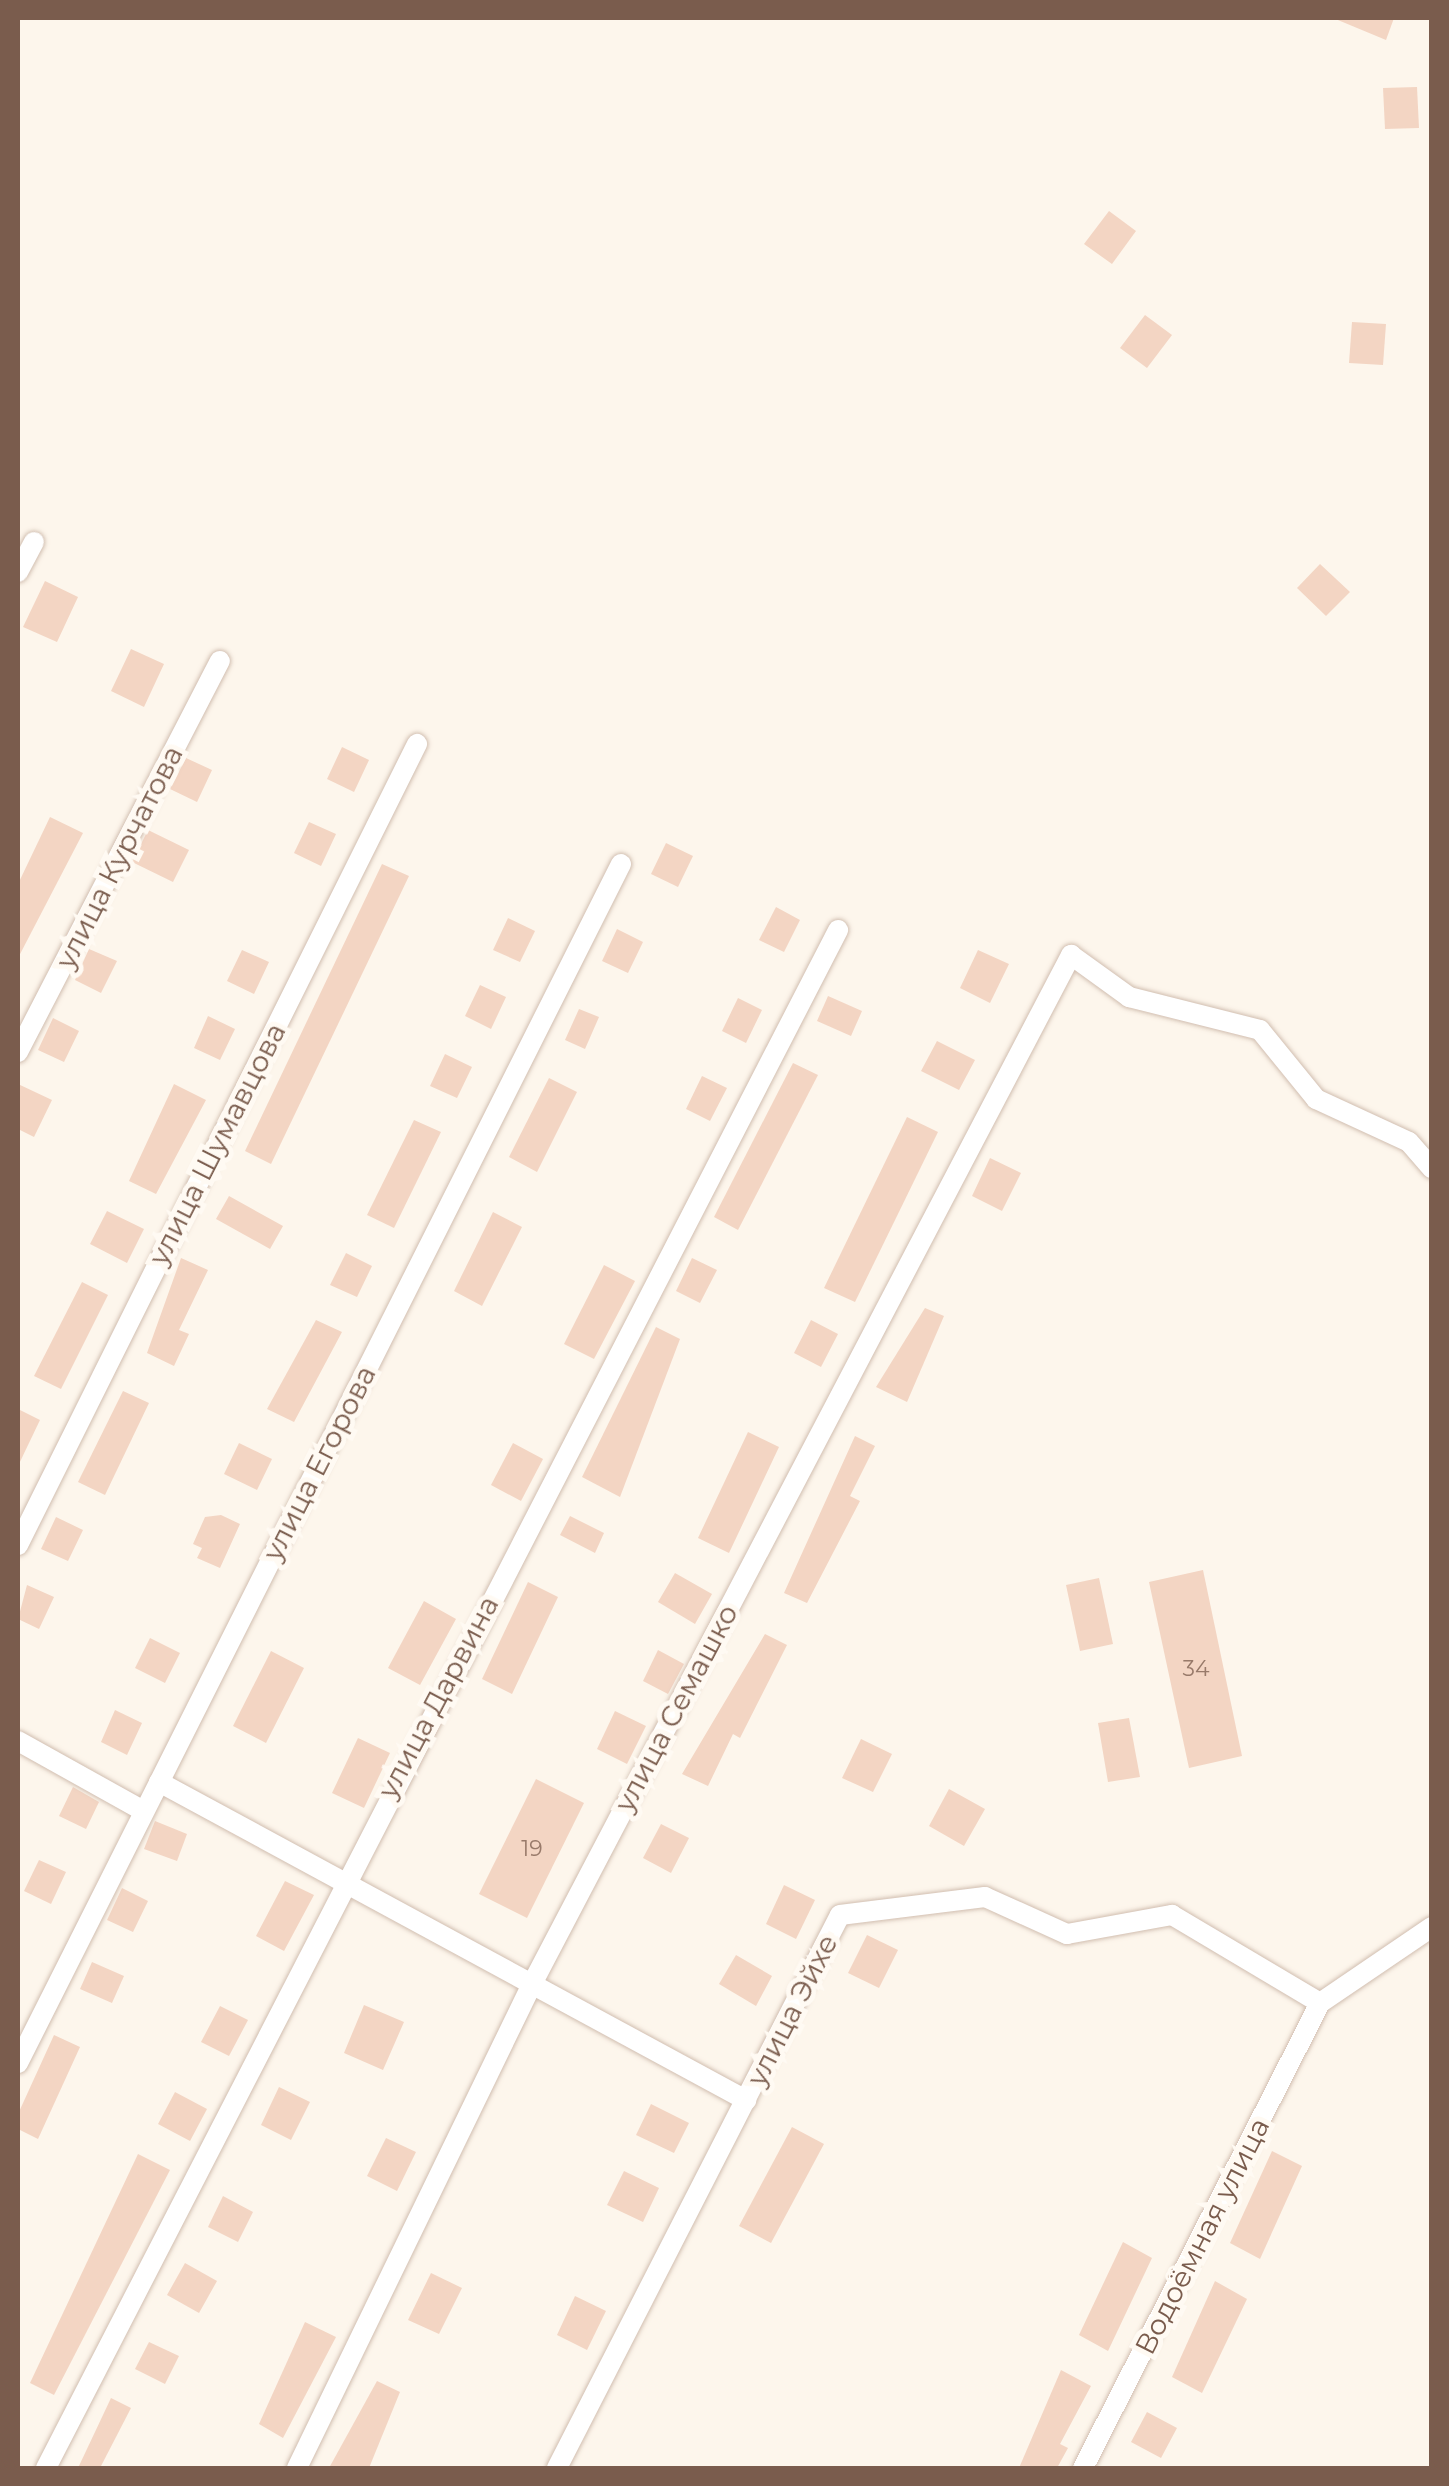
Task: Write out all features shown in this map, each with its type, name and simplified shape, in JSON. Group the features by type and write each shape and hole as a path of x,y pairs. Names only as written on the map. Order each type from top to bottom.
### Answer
{"street":[{"path":"18,572 34,542"},
{"name":"улица Курчатова","path":"18,1052 220,661"},
{"name":"улица Шумавцова","path":"18,1545 417,744"},
{"name":"улица Егорова","path":"18,2063 621,864"},
{"name":"улица Дарвина","path":"46,2468 342,1882 838,930"},
{"name":"улица Семашко","path":"297,2468 532,1984 1071,956 1129,997 1260,1030 1316,1099 1410,1142 1432,1168"},
{"path":"18,1741 144,1811"},
{"path":"158,1782 746,2100"},
{"name":"улица Эйхе","path":"557,2468 840,1915 984,1898 1066,1934 1172,1915 1320,2002"},
{"path":"1320,2002 1432,1926"},
{"name":"Водоёмная улица","path":"1083,2468 1320,2002"}],"building":[{"path":"1333,18 1394,18 1386,40"},
{"path":"1417,87 1419,128 1385,129 1383,88"},
{"path":"1109,211 1136,231 1112,264 1084,244"},
{"path":"1145,315 1172,335 1147,368 1120,348"},
{"path":"1352,322 1386,324 1383,365 1349,363"},
{"path":"1320,564 1350,592 1326,616 1297,588"},
{"path":"45,581 78,597 57,642 23,627"},
{"path":"131,649 164,664 144,707 111,691"},
{"path":"342,747 369,760 354,792 327,779"},
{"path":"186,758 212,770 197,802 170,789"},
{"path":"50,817 83,833 18,958 18,884"},
{"path":"309,822 336,834 321,866 294,853"},
{"path":"148,830 189,850 173,882 132,862"},
{"path":"666,843 693,856 678,887 651,874"},
{"path":"382,864 409,876 271,1164 245,1151"},
{"path":"776,907 800,920 784,952 759,940"},
{"path":"508,918 535,931 520,962 493,950"},
{"path":"617,929 643,942 628,973 602,961"},
{"path":"89,949 117,961 101,993 75,980"},
{"path":"242,950 269,962 254,994 227,981"},
{"path":"978,950 1009,964 990,1003 960,988"},
{"path":"480,985 506,997 491,1029 465,1016"},
{"path":"828,996 862,1011 851,1036 817,1021"},
{"path":"738,998 762,1010 746,1043 722,1031"},
{"path":"579,1009 599,1017 585,1049 565,1040"},
{"path":"208,1016 235,1029 220,1060 194,1048"},
{"path":"53,1018 79,1031 64,1062 38,1050"},
{"path":"937,1041 975,1060 959,1090 921,1071"},
{"path":"445,1054 472,1067 457,1098 430,1086"},
{"path":"793,1063 818,1075 738,1230 714,1217"},
{"path":"702,1076 727,1088 710,1121 686,1109"},
{"path":"549,1078 577,1092 537,1172 509,1157"},
{"path":"18,1084 52,1100 34,1137 18,1129"},
{"path":"174,1084 206,1100 156,1194 129,1181"},
{"path":"907,1117 938,1132 855,1302 824,1288"},
{"path":"414,1120 441,1132 394,1228 367,1215"},
{"path":"990,1158 1021,1173 1002,1211 972,1196"},
{"path":"229,1196 283,1226 270,1249 216,1219"},
{"path":"107,1211 144,1229 127,1263 90,1244"},
{"path":"493,1212 522,1227 482,1306 454,1291"},
{"path":"346,1253 372,1266 357,1297 330,1285"},
{"path":"181,1258 208,1270 179,1330 189,1334 174,1366 147,1353"},
{"path":"692,1258 717,1270 700,1303 676,1291"},
{"path":"604,1265 635,1281 594,1359 564,1344"},
{"path":"82,1282 108,1295 61,1389 34,1376"},
{"path":"925,1308 944,1316 907,1402 876,1387"},
{"path":"316,1320 342,1332 294,1422 267,1409"},
{"path":"811,1320 838,1334 821,1367 794,1353"},
{"path":"656,1327 680,1339 620,1497 582,1477"},
{"path":"123,1391 149,1403 105,1495 78,1482"},
{"path":"18,1409 40,1420 18,1466"},
{"path":"748,1432 779,1447 729,1553 698,1538"},
{"path":"855,1436 875,1446 850,1496 860,1501 807,1603 784,1593"},
{"path":"239,1443 272,1459 257,1490 224,1474"},
{"path":"513,1443 543,1459 521,1501 491,1485"},
{"path":"221,1515 240,1524 220,1568 197,1558 202,1548 193,1544 205,1517"},
{"path":"570,1516 604,1533 595,1553 560,1535"},
{"path":"56,1517 83,1530 68,1561 41,1549"},
{"path":"1203,1570 1242,1756 1189,1768 1149,1582"},
{"path":"675,1573 712,1594 695,1624 658,1602"},
{"path":"1099,1578 1113,1644 1080,1651 1066,1585"},
{"path":"528,1582 558,1597 512,1694 482,1679"},
{"path":"27,1585 54,1597 39,1629 18,1619"},
{"path":"424,1601 456,1619 420,1685 388,1668"},
{"path":"765,1634 787,1645 740,1738 733,1734 708,1786 682,1774"},
{"path":"150,1638 180,1653 165,1683 135,1668"},
{"path":"658,1650 684,1664 668,1694 643,1681"},
{"path":"271,1651 304,1668 266,1743 233,1726"},
{"path":"115,1710 142,1723 127,1755 101,1742"},
{"path":"615,1711 646,1726 627,1764 597,1749"},
{"path":"1129,1718 1140,1777 1108,1782 1098,1723"},
{"path":"358,1738 390,1753 364,1808 332,1793"},
{"path":"861,1739 892,1754 873,1792 842,1778"},
{"path":"536,1779 584,1803 527,1918 479,1894"},
{"path":"73,1787 99,1802 86,1829 59,1816"},
{"path":"949,1789 985,1809 964,1846 929,1826"},
{"path":"155,1821 187,1834 177,1861 144,1849"},
{"path":"661,1824 689,1838 671,1873 643,1858"},
{"path":"39,1860 66,1872 51,1904 24,1891"},
{"path":"285,1881 314,1895 284,1951 256,1936"},
{"path":"784,1885 815,1900 796,1939 766,1924"},
{"path":"122,1888 148,1901 133,1932 107,1920"},
{"path":"867,1935 898,1950 879,1988 848,1973"},
{"path":"736,1955 772,1976 756,2006 719,1984"},
{"path":"92,1962 124,1976 112,2003 80,1989"},
{"path":"364,2005 404,2022 383,2070 344,2053"},
{"path":"220,2006 248,2020 229,2056 201,2042"},
{"path":"54,2035 80,2047 38,2139 18,2129 18,2114"},
{"path":"279,2087 310,2102 291,2140 261,2125"},
{"path":"175,2092 207,2109 190,2141 158,2124"},
{"path":"651,2104 689,2123 674,2153 636,2135"},
{"path":"792,2127 824,2144 771,2243 739,2226"},
{"path":"386,2138 416,2152 397,2191 367,2176"},
{"path":"1272,2151 1302,2166 1260,2259 1230,2243"},
{"path":"138,2154 170,2170 54,2395 30,2383"},
{"path":"624,2171 659,2188 643,2222 607,2205"},
{"path":"223,2196 253,2212 238,2242 208,2227"},
{"path":"1123,2242 1152,2258 1108,2351 1079,2335"},
{"path":"185,2263 217,2281 199,2313 167,2295"},
{"path":"431,2273 462,2288 439,2334 408,2320"},
{"path":"1215,2281 1247,2299 1202,2393 1172,2377"},
{"path":"575,2296 606,2311 587,2350 557,2335"},
{"path":"305,2322 336,2337 283,2438 259,2424"},
{"path":"149,2342 179,2356 165,2384 135,2369"},
{"path":"1061,2370 1091,2386 1060,2444 1068,2448 1057,2468 1019,2468"},
{"path":"377,2381 400,2392 369,2468 329,2468"},
{"path":"111,2398 131,2408 100,2468 78,2468"},
{"path":"1147,2412 1177,2428 1161,2458 1131,2442"}]}
